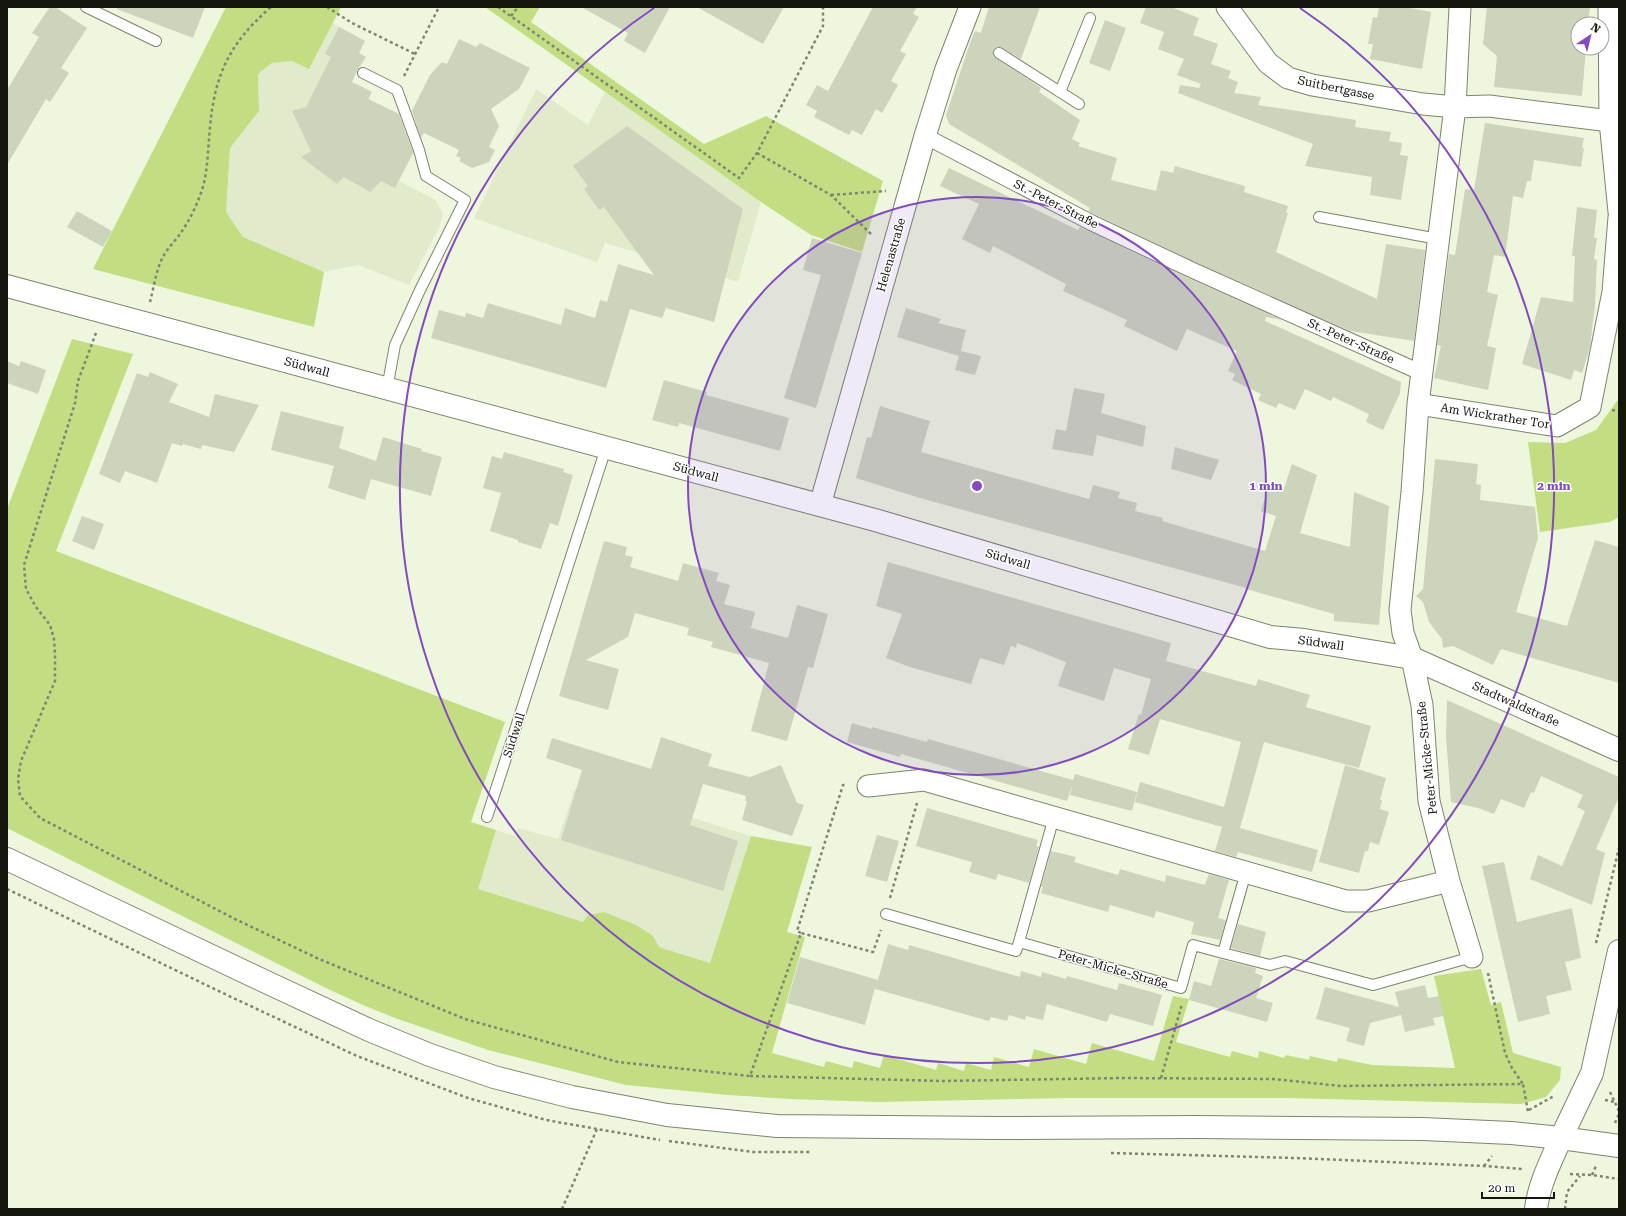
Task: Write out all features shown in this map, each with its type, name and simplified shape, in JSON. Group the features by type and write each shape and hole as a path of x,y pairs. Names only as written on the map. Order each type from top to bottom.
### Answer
{"street":[{"name":"Helenastraße","path":"820,505 925,136 946,69 967,32 970,7"},
{"name":"Suitbertgasse","path":"1227,7 1268,64 1288,78 1312,86 1422,104 1454,107"},
{"path":"1412,658 1403,633 1400,610 1412,492 1418,404 1454,107 1460,7"},
{"path":"1609,7 1610,121 1619,212"},
{"path":"1454,107 1488,106 1610,121"},
{"name":"St.-Peter-Straße","path":"925,136 1092,224 1422,373"},
{"name":"Am Wickrather Tor","path":"1418,404 1557,426 1590,406 1614,292 1619,217"},
{"name":"Südwall","path":"7,286 882,522 1270,637 1304,640 1412,658"},
{"name":"Stadtwaldstraße","path":"1412,658 1619,750"},
{"name":"Peter-Micke-Straße","path":"1412,658 1422,705 1429,801 1448,881 1472,956"},
{"path":"868,786 924,780 1346,901 1368,901 1448,881"},
{"path":"7,859 369,1030 430,1055 494,1077 572,1097 667,1115 777,1126 1423,1129 1510,1133 1619,1146"},
{"path":"1536,1209 1537,1198 1546,1172 1592,1073 1619,951"}],"lane":[{"path":"86,7 156,41"},
{"path":"1060,92 1090,18"},
{"path":"999,53 1080,104"},
{"path":"362,73 397,90 419,150 426,176 465,200 420,290 395,345 386,388"},
{"path":"1319,217 1438,239"},
{"name":"Südwall","path":"487,817 606,448"},
{"path":"886,914 1016,951 1054,817"},
{"path":"1222,953 1246,872"},
{"name":"Peter-Micke-Straße","path":"1019,942 1181,988 1193,945 1270,965 1285,962 1373,985 1472,956"}],"path":[{"path":"144,323 158,269 164,255 185,226 203,187 207,164 212,109 223,68 233,48 257,19 271,7"},
{"path":"327,7 352,23 415,54"},
{"path":"397,90 439,7"},
{"path":"498,7 738,178 758,153 823,26 823,7"},
{"path":"511,16 518,7"},
{"path":"758,153 831,194 892,254"},
{"path":"831,194 910,190"},
{"path":"103,312 78,381 75,403 24,565 26,589 36,607 50,625 54,639 56,681 21,761 18,779 20,796 40,818 235,920 319,959 465,1019 618,1062 750,1076 944,1081 1160,1078 1273,1079 1341,1086 1523,1084"},
{"path":"868,786 843,785 797,931 873,952 886,914 924,780"},
{"path":"1595,948 1619,848"},
{"path":"750,1076 801,933"},
{"path":"1472,956 1486,965 1505,1053 1512,1068 1523,1084 1528,1111"},
{"path":"1160,1078 1184,999 1181,988"},
{"path":"1484,1166 1528,1111 1554,1096 1557,1091"},
{"path":"562,1209 597,1129"},
{"path":"1546,1172 1580,1176 1592,1175 1619,1179"},
{"path":"1565,1209 1568,1192 1580,1176"}],"shaded area":[{"path":"332,23 365,41 359,53 366,57 352,82 372,92 369,99 401,115 398,121 404,124 394,143 414,153 399,181 436,200 443,214 439,228 409,285 358,265 324,272 243,237 226,212 230,148 259,111 258,74 272,63 292,61 309,69"},
{"path":"536,89 588,125 605,92 761,202 738,282 605,243 597,262 474,218"},
{"path":"589,785 751,836 710,963 477,889 496,830 515,836 518,828 558,839 575,788 586,791"}],"green space":[{"path":"226,7 341,7 309,69 292,61 272,63 258,74 259,111 230,148 226,212 243,237 324,272 314,327 93,269"},
{"path":"485,7 540,7 531,22 704,144 766,116 883,181 862,252 811,235 761,202"},
{"path":"72,339 133,354 56,551 505,722 471,822 496,830 478,889 583,922 588,915 604,912 636,925 653,936 659,947 710,963 751,836 812,847 787,932 805,937 772,1053 824,1067 826,1061 852,1068 854,1061 880,1068 884,1055 936,1070 938,1063 964,1071 966,1063 991,1070 994,1057 1029,1067 1034,1049 1086,1064 1092,1043 1154,1061 1173,996 1189,999 1176,1042 1230,1057 1232,1051 1258,1058 1259,1051 1284,1058 1286,1055 1309,1060 1310,1056 1337,1062 1338,1058 1372,1065 1455,1068 1434,976 1481,969 1491,1005 1501,1002 1513,1053 1561,1067 1560,1080 1546,1097 1521,1104 1288,1098 1068,1098 878,1102 728,1095 626,1085 488,1050 395,1018 328,989 7,828 7,509"},
{"path":"1617,401 1619,401 1619,517 1610,522 1540,532 1528,442 1565,443 1596,430"}],"building":[{"path":"50,7 55,7 87,28 61,68 69,73 50,102 46,99 7,165 7,90 39,37 32,33"},
{"path":"117,7 205,7 193,38 117,9"},
{"path":"581,7 670,7 645,53 624,41 628,33"},
{"path":"697,7 784,7 763,44"},
{"path":"873,7 917,7 913,14 919,17 900,51 906,54 891,81 898,85 882,113 876,109 862,135 852,130 849,135 814,117 817,111 806,105 817,85 828,91"},
{"path":"989,7 1040,7 1021,59 1000,47 994,49 993,56 1041,88 1039,92 1080,120 1072,139 1080,143 1078,146 1117,158 1111,180 1156,191 1161,170 1173,173 1175,166 1245,186 1244,192 1288,206 1286,213 1288,213 1276,252 1377,299 1386,244 1425,250 1414,341 1350,331 1195,262 1088,211 1090,208 949,124 946,115 970,43 975,31 981,33"},
{"path":"1146,7 1171,7 1199,18 1193,35 1218,44 1211,64 1231,71 1228,78 1238,82 1234,93 1261,97 1258,105 1356,120 1355,127 1391,132 1389,141 1402,143 1400,155 1408,156 1401,200 1370,195 1372,177 1305,166 1313,144 1178,93 1180,85 1199,88 1201,84 1177,75 1184,59 1158,49 1164,32 1140,23"},
{"path":"1379,7 1405,7 1431,12 1422,69 1370,59 1373,44 1368,44 1373,17 1377,18"},
{"path":"1487,7 1590,7 1589,16 1570,16 1570,56 1585,56 1582,96 1494,87 1497,56 1483,44"},
{"path":"1105,20 1126,28 1110,71 1089,63"},
{"path":"339,27 365,41 359,53 366,57 357,70 352,82 372,92 368,99 399,114 413,152 395,188 381,181 370,192 344,177 337,184 301,157 311,151 292,111 306,107 331,57 325,54"},
{"path":"459,39 476,47 480,43 530,68 519,89 491,109 499,126 489,147 495,150 489,162 472,168 459,161 461,158 456,156 459,150 424,133 421,138 412,111 430,75 442,62 447,64"},
{"path":"1485,123 1584,138 1581,167 1534,160 1531,181 1527,181 1523,198 1513,196 1505,257 1494,255 1487,292 1498,295 1487,346 1496,348 1488,390 1434,378 1441,346 1437,345 1449,254 1455,255 1465,189 1474,190"},
{"path":"627,126 743,209 714,322 666,308 662,318 630,309 606,388 431,338 439,310 465,317 466,313 483,318 488,303 561,325 565,308 595,318 600,300 607,302 618,264 654,275 604,207 599,210 584,189 588,186 573,166"},
{"path":"949,168 1078,230 1080,227 1282,320 1266,317 1265,321 1401,382 1400,393 1383,430 1366,422 1369,414 1333,397 1331,401 1305,389 1295,410 1279,403 1276,408 1258,400 1261,394 1232,380 1235,374 1228,371 1237,351 1187,329 1177,351 1124,326 1127,320 1063,291 1066,284 993,246 990,253 962,239 979,204 940,186"},
{"path":"1577,207 1597,210 1594,238 1597,238 1594,259 1597,260 1595,305 1590,347 1582,373 1574,370 1571,380 1522,364 1541,297 1573,302 1575,256 1572,256"},
{"path":"77,211 112,231 103,247 67,227"},
{"path":"812,238 862,253 816,408 784,398 821,275 803,270"},
{"path":"906,308 941,319 938,323 966,330 960,354 961,351 981,356 975,375 955,370 959,356 897,337"},
{"path":"7,361 19,366 21,361 46,370 38,394 7,383"},
{"path":"150,372 178,384 169,402 209,417 215,394 259,405 234,452 202,445 201,449 183,444 182,446 172,443 157,483 125,471 120,483 99,474 137,373 148,377"},
{"path":"664,380 707,392 706,395 789,418 780,451 679,423 678,427 652,420"},
{"path":"1074,388 1105,394 1101,413 1146,426 1143,447 1097,435 1093,456 1052,449 1056,429 1066,431"},
{"path":"880,406 930,421 921,452 1089,499 1093,485 1120,492 1118,498 1137,503 1135,511 1163,518 1162,521 1265,551 1276,516 1261,511 1269,484 1284,488 1292,464 1317,475 1300,533 1350,547 1354,492 1389,506 1379,625 1334,621 1334,614 1246,588 920,498 856,478 867,437 871,438"},
{"path":"281,411 344,427 339,448 376,461 383,437 442,457 431,496 371,479 365,500 328,488 334,466 271,450"},
{"path":"1175,447 1219,460 1211,480 1171,469"},
{"path":"504,452 564,469 563,472 573,475 558,526 550,523 541,549 490,531 501,493 483,488 492,456 502,459"},
{"path":"1435,459 1478,464 1476,484 1481,485 1480,500 1535,507 1538,538 1516,612 1567,626 1595,540 1619,547 1619,683 1501,649 1493,665 1453,646 1443,648 1442,639 1429,622 1423,602 1416,596 1423,589"},
{"path":"82,516 104,524 94,550 72,541"},
{"path":"604,541 627,547 625,555 633,557 630,567 678,581 683,563 719,573 716,581 730,585 724,604 755,612 751,628 788,638 797,605 828,614 813,668 808,667 787,741 751,731 769,663 711,647 713,642 687,635 689,628 635,613 628,637 586,660 619,669 608,710 559,696"},
{"path":"888,562 1171,643 1166,661 1256,686 1258,679 1310,695 1306,707 1371,726 1359,768 1264,742 1240,828 1318,850 1312,872 1238,852 1236,857 1215,851 1222,827 1135,802 1140,782 1224,807 1241,742 1160,719 1149,755 1128,749 1139,714 1141,715 1151,679 1114,668 1104,701 1058,686 1066,662 1017,643 1016,648 1011,646 1004,665 980,658 971,684 913,668 886,658 902,614 876,606"},
{"path":"1447,700 1619,777 1619,797 1596,849 1605,853 1592,905 1530,879 1538,855 1562,866 1585,811 1577,807 1583,795 1541,776 1534,793 1531,792 1524,808 1501,799 1494,814 1478,808 1451,802 1446,737"},
{"path":"852,723 927,742 928,739 1073,780 1075,774 1137,792 1132,811 1070,795 1073,783 1067,801 901,754 900,757 847,742"},
{"path":"661,737 712,754 708,766 750,777 781,765 797,803 804,805 792,836 742,820 747,801 745,801 746,796 703,784 690,825 738,841 723,891 561,840 582,770 546,758 552,738 651,769"},
{"path":"1345,765 1386,778 1380,800 1382,800 1380,809 1389,812 1379,845 1370,842 1368,851 1365,851 1359,873 1319,862"},
{"path":"927,808 1038,840 1036,846 1039,847 1029,883 998,874 996,880 969,872 972,862 916,846"},
{"path":"877,835 899,841 887,882 865,876"},
{"path":"1051,851 1076,857 1074,862 1118,875 1120,869 1165,882 1166,875 1205,885 1209,874 1229,880 1218,918 1226,920 1220,940 1191,934 1194,922 1156,911 1154,918 1110,905 1108,912 1041,893 1043,887 1041,887"},
{"path":"1504,862 1517,922 1572,908 1581,958 1565,962 1572,990 1546,996 1550,1014 1518,1022 1482,866"},
{"path":"1238,924 1266,932 1260,956 1231,948"},
{"path":"888,944 908,950 909,945 1020,977 1021,971 1041,977 1042,972 1066,979 1067,976 1117,990 1119,983 1162,995 1153,1026 1110,1014 1107,1022 1047,1004 1043,1020 1026,1016 1025,1020 1009,1015 1007,1021 991,1017 989,1021 875,989 876,984 865,1025 787,1003 800,957 878,980"},
{"path":"1219,959 1256,968 1255,973 1263,976 1256,998 1273,1003 1267,1022 1189,1000 1194,981 1211,986"},
{"path":"1425,985 1428,998 1439,996 1444,1016 1433,1018 1435,1025 1405,1032 1401,1015 1370,1023 1364,1046 1346,1041 1350,1028 1316,1019 1325,987 1399,1007 1395,992"}]}
